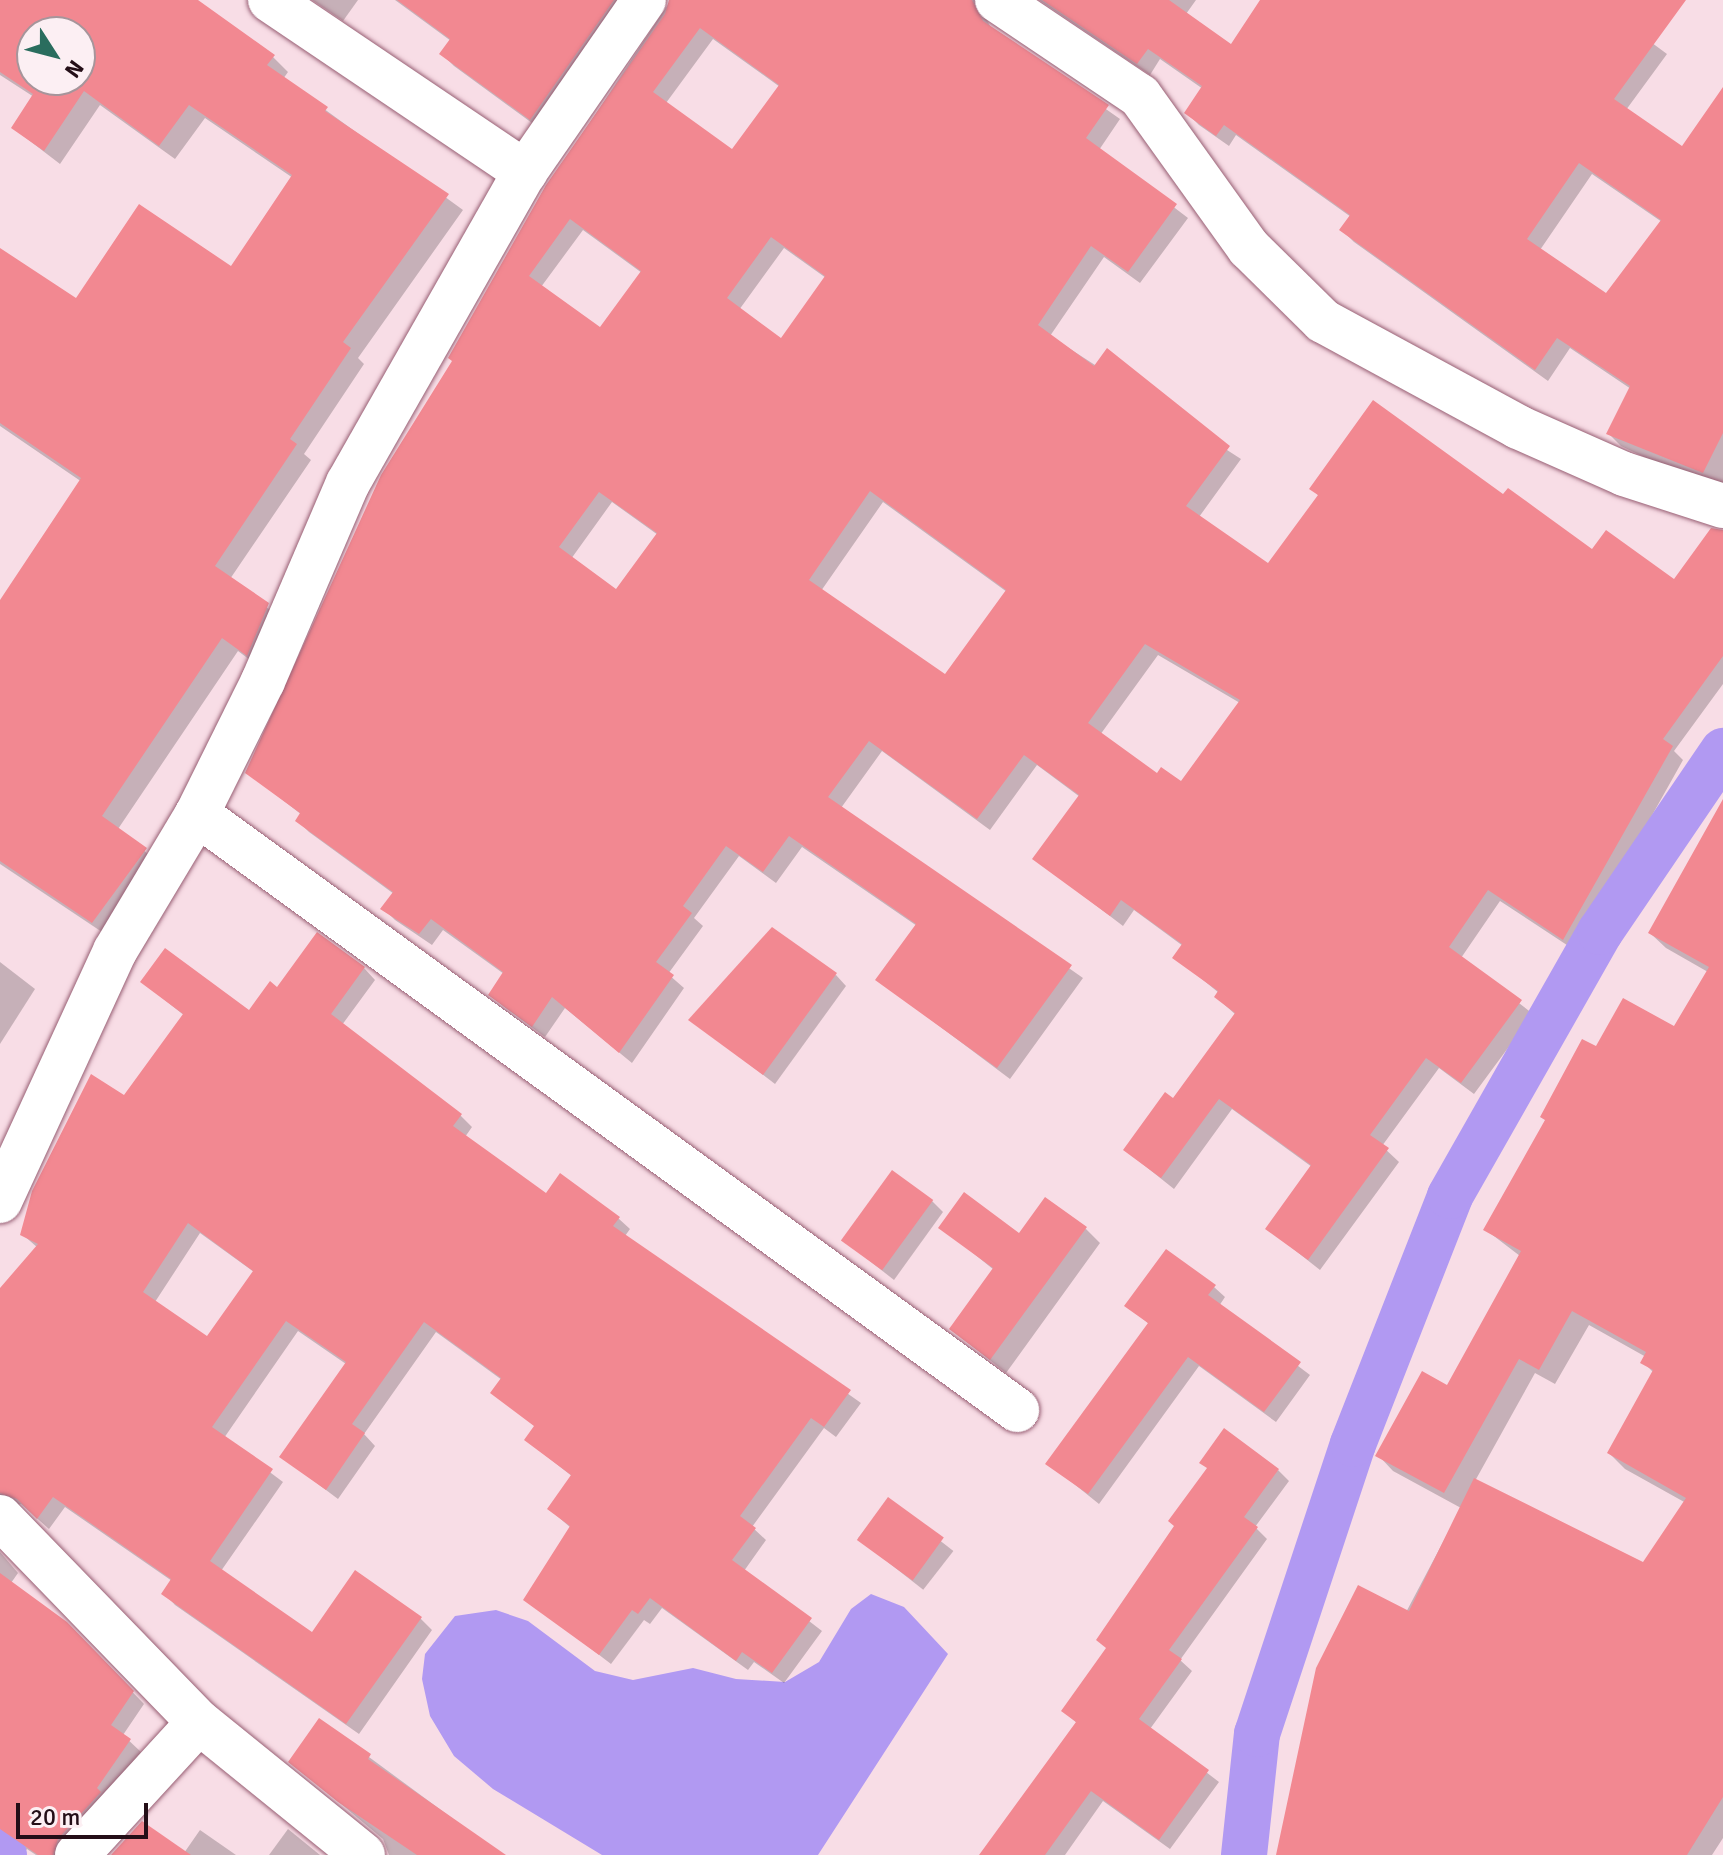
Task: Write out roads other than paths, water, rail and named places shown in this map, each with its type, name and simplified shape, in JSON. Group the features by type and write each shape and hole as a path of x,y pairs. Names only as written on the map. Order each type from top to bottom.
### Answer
{"street":[{"path":"270,0 525,172"},
{"path":"0,1201 115,951 197,814 263,681 348,483 525,172 644,0"},
{"path":"997,0 1140,96 1249,248 1323,321 1518,427 1624,474 1723,506"},
{"path":"197,814 1017,1410"},
{"path":"0,1517 199,1722 363,1855"},
{"path":"79,1852 199,1722"}],"waterway":[{"path":"1244,1855 1257,1734 1353,1444 1450,1196 1600,932 1723,751"},
{"path":"0,1852 4,1855"}]}
